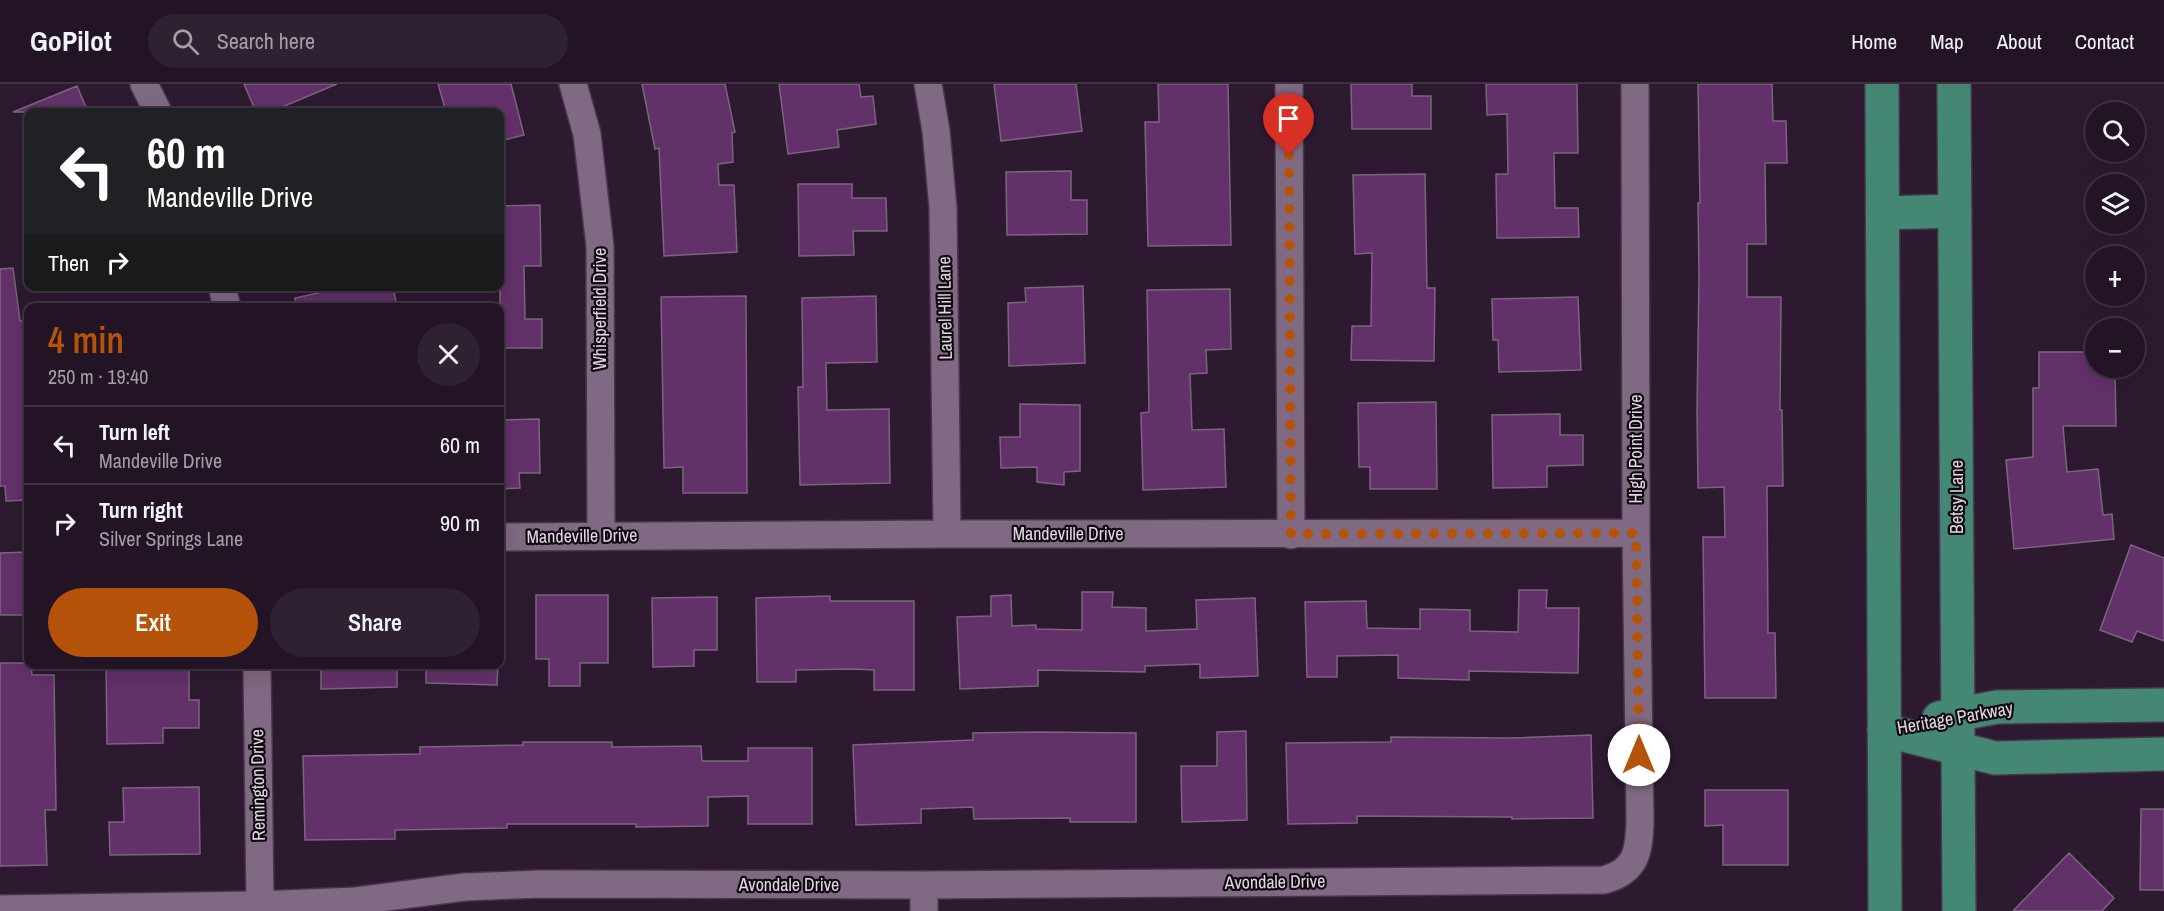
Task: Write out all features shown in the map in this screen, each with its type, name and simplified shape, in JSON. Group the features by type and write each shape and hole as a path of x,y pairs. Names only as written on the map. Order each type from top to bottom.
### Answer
{"main road":[{"path":"1882,84 1885,911"},
{"name":"Betsy Lane","path":"1954,84 1959,911"},
{"path":"1883,213 1955,211"},
{"name":"Heritage Parkway","path":"1884,730 1996,707 2164,705"},
{"name":"Heritage Parkway","path":"1884,730 1995,758 2164,754"}],"street":[{"path":"144,84 156,108"},
{"name":"Whisperfield Drive","path":"573,84 587,134 600,246 602,536"},
{"name":"Laurel Hill Lane","path":"928,84 936,131 943,208 947,534"},
{"path":"1289,84 1291,534"},
{"name":"High Point Drive","path":"1579,879 1604,880 1617,876 1628,868 1639,846 1635,84"},
{"name":"Mandeville Drive","path":"504,537 1636,533"},
{"name":"Remington Drive","path":"257,669 260,905"},
{"name":"Avondale Drive","path":"0,909 260,905 356,901 465,887 541,884 924,898 1579,879"}],"building":[{"path":"244,84 337,84 280,108 254,108"},
{"path":"438,84 511,84 524,135 504,140 504,108 445,108"},
{"path":"642,84 725,84 735,132 732,133 733,162 718,164 719,185 734,185 737,252 664,256 659,148 655,149"},
{"path":"779,84 859,84 861,97 873,96 876,124 837,130 839,147 788,154"},
{"path":"994,84 1076,84 1082,131 1001,141"},
{"path":"1158,84 1228,84 1231,245 1148,246 1145,122 1159,122"},
{"path":"1351,84 1412,84 1412,96 1431,96 1431,129 1352,129"},
{"path":"1486,84 1577,84 1578,153 1554,153 1555,208 1578,208 1579,237 1497,238 1496,174 1508,174 1507,114 1487,115"},
{"path":"1698,84 1772,84 1773,121 1786,121 1787,163 1765,163 1766,244 1747,244 1747,297 1781,297 1780,410 1782,410 1783,486 1767,486 1768,633 1775,633 1776,698 1705,698 1703,537 1725,537 1724,487 1698,488 1698,203 1700,203"},
{"path":"77,86 86,108 24,108 24,112 13,112"},
{"path":"1071,171 1071,200 1087,200 1087,234 1007,235 1006,172"},
{"path":"1425,174 1427,288 1435,288 1434,361 1351,360 1352,326 1371,326 1372,253 1355,254 1353,175"},
{"path":"798,184 852,184 852,198 886,198 887,231 853,231 854,255 799,256"},
{"path":"540,205 541,266 524,266 525,319 542,319 542,348 504,348 504,303 500,303 500,291 504,291 504,206"},
{"path":"13,268 20,321 24,320 24,500 6,501 5,486 0,486 0,269"},
{"path":"1083,286 1085,363 1009,366 1008,303 1026,302 1025,288"},
{"path":"1230,289 1231,349 1206,350 1207,373 1190,374 1192,430 1224,429 1226,487 1143,490 1141,413 1149,412 1147,290"},
{"path":"327,291 394,291 396,303 296,303 295,298"},
{"path":"746,296 747,493 683,493 683,467 664,468 661,297"},
{"path":"876,296 877,362 826,363 827,410 889,409 890,483 800,485 798,387 803,387 802,298"},
{"path":"1578,297 1581,370 1499,372 1498,340 1493,340 1492,299"},
{"path":"2039,352 2085,352 2085,378 2115,378 2116,426 2063,426 2067,472 2098,469 2103,515 2112,514 2114,539 2014,549 2006,460 2033,457 2033,388 2039,388"},
{"path":"1436,402 1437,489 1370,489 1370,467 1359,467 1358,403"},
{"path":"1020,404 1080,405 1080,471 1064,472 1064,485 1037,482 1037,467 1001,468 1000,437 1020,437"},
{"path":"1560,414 1560,435 1583,435 1583,465 1547,466 1547,487 1493,488 1492,415"},
{"path":"539,419 540,473 519,473 520,488 504,489 504,420"},
{"path":"2131,545 2164,558 2164,641 2137,631 2132,642 2100,630"},
{"path":"24,552 24,615 0,615 0,553"},
{"path":"1519,590 1547,590 1546,608 1579,608 1578,673 1469,671 1469,680 1398,678 1398,655 1337,656 1337,677 1307,677 1305,602 1366,601 1367,628 1420,629 1420,609 1470,610 1470,631 1518,632"},
{"path":"1082,592 1113,592 1112,607 1146,608 1146,631 1197,629 1196,600 1255,598 1258,676 1200,678 1200,664 1145,666 1145,672 1038,670 1038,686 960,689 957,617 991,616 991,596 1011,595 1012,626 1036,625 1036,629 1082,630"},
{"path":"536,595 608,595 608,663 580,663 580,686 549,686 549,659 536,659"},
{"path":"830,596 830,601 914,601 914,690 874,690 874,670 796,670 796,682 757,682 756,598"},
{"path":"717,597 717,650 694,650 694,666 653,667 652,598"},
{"path":"0,663 24,663 24,669 31,669 32,675 54,675 56,810 45,810 47,865 0,866"},
{"path":"106,669 189,669 189,700 199,700 199,728 163,728 163,743 107,744"},
{"path":"321,669 397,669 397,687 321,689"},
{"path":"426,669 498,669 497,685 426,683"},
{"path":"1246,731 1247,820 1182,822 1181,766 1217,766 1217,732"},
{"path":"973,733 1136,733 1136,822 1070,822 1070,818 974,819 973,807 921,809 921,823 856,825 853,745 973,740"},
{"path":"1591,735 1593,818 1357,816 1357,823 1288,824 1286,743 1391,742 1391,737 1511,738"},
{"path":"523,742 612,742 612,747 701,746 702,761 748,761 748,748 812,748 812,824 748,824 748,796 708,797 708,826 507,824 507,828 395,830 395,839 305,840 303,756 420,754 420,747 523,745"},
{"path":"199,787 200,854 110,855 109,822 124,822 123,788"},
{"path":"1705,790 1788,790 1788,865 1723,865 1723,825 1705,826"},
{"path":"2141,809 2164,809 2164,890 2140,890"},
{"path":"2069,853 2114,898 2102,911 2013,911"}],"route":[{"path":"1289,155 1291,534 1636,533 1639,755"}]}
